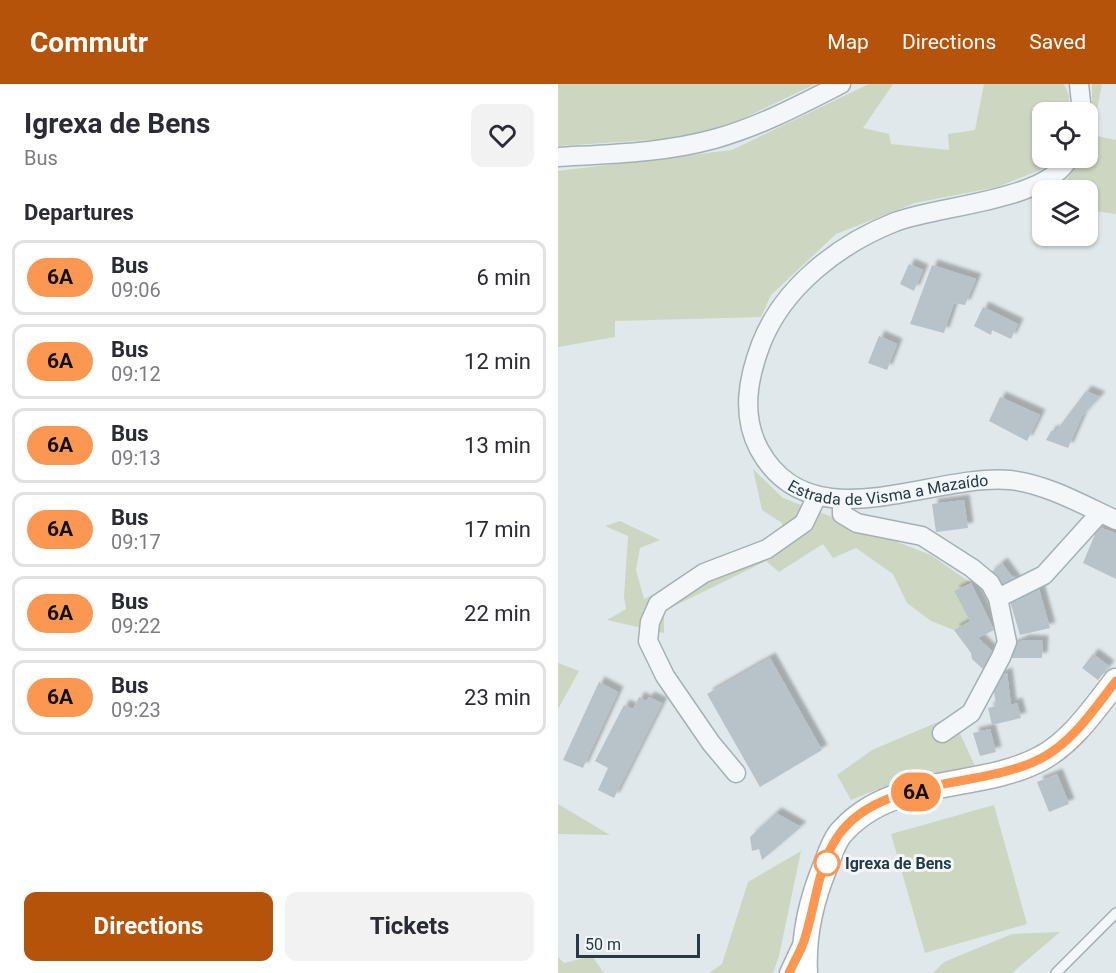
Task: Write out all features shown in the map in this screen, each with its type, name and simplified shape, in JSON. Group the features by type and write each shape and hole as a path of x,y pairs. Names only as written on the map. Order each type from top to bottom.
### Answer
{"street":[{"path":"558,157 635,153 713,139 764,121 841,84"},
{"path":"1079,84 1081,102"},
{"name":"Estrada de Visma a Mazaído","path":"1061,168 1040,185 896,222 871,233 822,265 795,289 766,332 753,366 748,400 749,421 755,440 766,461 780,477 817,496 842,501 984,480 1011,480 1040,486 1108,517"},
{"path":"736,773 711,743 665,676 648,641 650,622 658,604 704,573 767,549 804,523 817,496"},
{"path":"842,501 842,514 857,523 922,536 972,568 990,583 998,598 1007,642 1001,657 971,713 942,733"},
{"path":"998,598 1044,575 1108,517"},
{"path":"789,973 803,943 821,876 838,836 865,809 894,797 1014,769 1040,759 1063,743 1116,681"},
{"path":"803,943 805,973"}],"lane":[{"path":"1056,973 1116,913"}],"green space":[{"path":"558,84 815,84 734,123 680,138 558,146"},
{"path":"869,84 893,84 863,128 889,134 891,144 949,150 948,134 975,130 984,84 1064,84 1069,96 1069,102 1032,102 1032,168 1045,168 997,187 915,203 836,234 771,295 761,317 615,321 615,337 558,347 558,171 732,150"},
{"path":"1092,84 1102,84 1098,104 1098,102 1092,102"},
{"path":"1098,136 1116,140 1116,214 1098,211 1098,180 1067,180 1074,168 1098,168"},
{"path":"753,469 783,498 931,555 971,583 954,591 970,621 954,630 931,621 907,603 893,574 856,548 833,558 823,544 779,572 766,561 664,611 664,633 607,620 626,609 624,597 628,536 605,526 620,521 660,540 640,548 636,570 644,599 782,532 782,523 762,510"},
{"path":"558,663 579,671 558,709"},
{"path":"952,716 975,766 891,784 851,800 837,775 872,750"},
{"path":"558,804 610,835 558,834"},
{"path":"994,805 1027,924 925,953 891,834"},
{"path":"801,851 779,956 773,973 709,973 722,964 748,882"},
{"path":"1060,932 1012,973 933,973 944,962 1012,934"},
{"path":"592,956 604,973 558,973 558,957 564,963"}],"building":[{"path":"909,264 923,270 914,291 900,284"},
{"path":"932,265 976,279 965,305 954,303 944,333 910,324"},
{"path":"983,307 1018,324 1011,339 992,330 991,335 974,326"},
{"path":"879,336 897,344 887,370 868,363"},
{"path":"1086,391 1100,397 1082,416 1068,448 1046,440 1051,431 1056,431"},
{"path":"1000,397 1040,415 1027,441 989,421"},
{"path":"964,500 968,528 936,532 932,504"},
{"path":"1098,527 1116,533 1116,579 1083,563"},
{"path":"1002,563 1018,585 1007,583 999,588 989,574"},
{"path":"1037,582 1050,628 1020,635 1009,598"},
{"path":"971,583 994,630 978,638 997,656 985,671 972,659 971,653 954,630 970,621 954,591"},
{"path":"1024,640 1043,641 1042,658 1009,658 1011,646"},
{"path":"1093,654 1109,666 1098,680 1082,668"},
{"path":"770,658 822,750 760,787 707,694"},
{"path":"1007,673 1011,705 1017,703 1021,718 992,725 988,708 996,706 992,678"},
{"path":"599,682 618,692 583,768 563,760"},
{"path":"639,697 646,701 649,697 662,703 614,798 598,790 608,768 595,761 624,705 633,709"},
{"path":"990,729 996,752 980,756 973,733"},
{"path":"1057,774 1069,804 1049,812 1037,782"},
{"path":"776,813 801,827 762,860 759,849 752,851 750,837"}],"bus line":[{"name":"6A","path":"789,973 803,943 821,876 838,836 865,809 894,797 1014,769 1040,759 1063,743 1116,681"}],"place":[{"name":"Igrexa de Bens","path":"827,863"}]}
